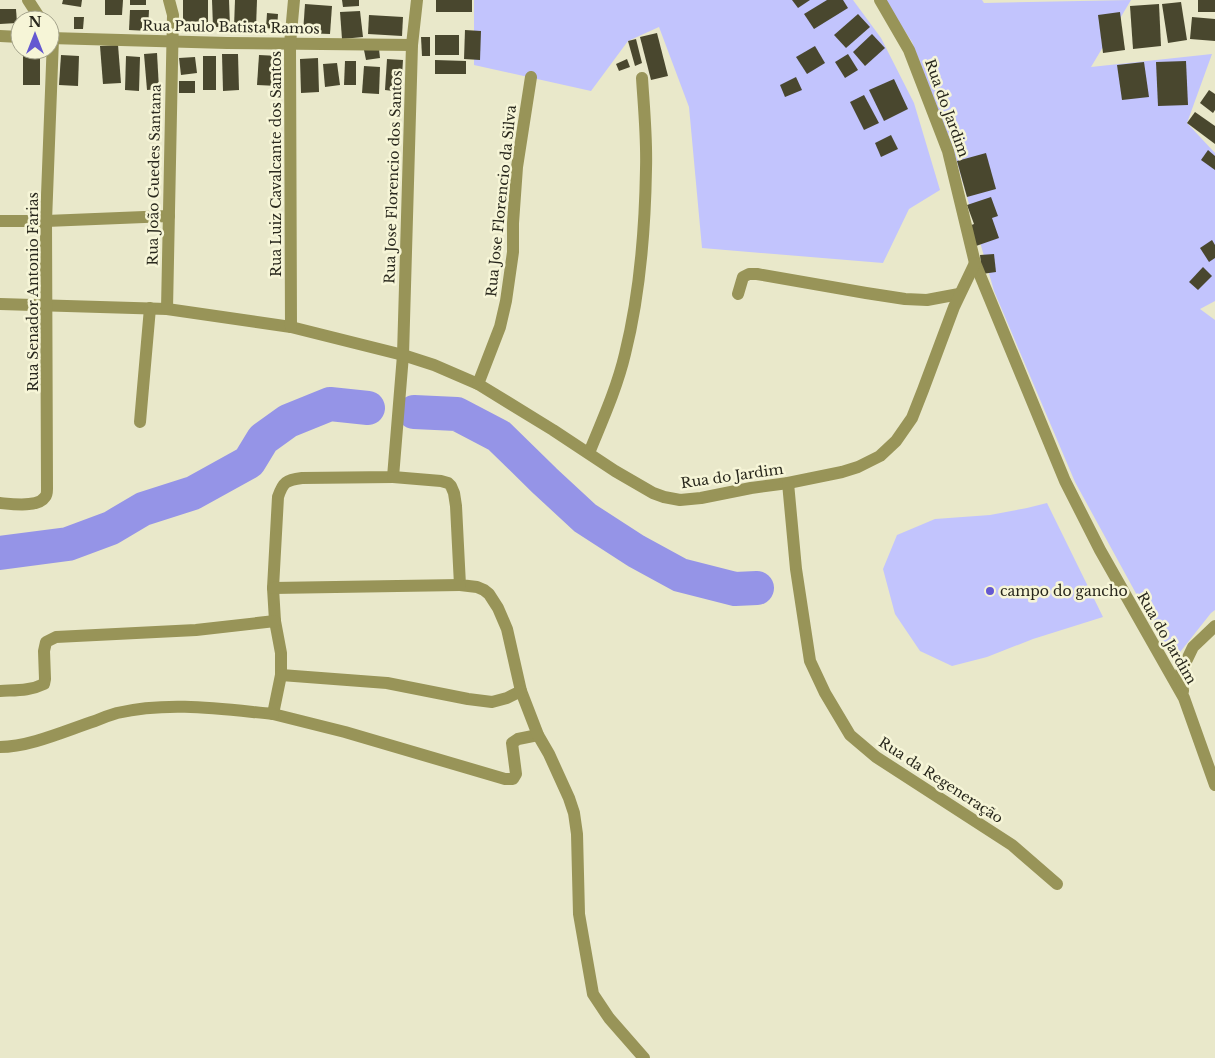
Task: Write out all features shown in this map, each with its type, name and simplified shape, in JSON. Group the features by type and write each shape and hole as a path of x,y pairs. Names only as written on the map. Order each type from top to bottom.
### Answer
{"street":[{"path":"169,0 173,15 172,41"},
{"name":"Rua Luiz Cavalcante dos Santos","path":"291,327 290,44 294,0"},
{"name":"Rua Jose Florencio dos Santos","path":"393,477 404,355 412,45 417,0"},
{"name":"Rua do Jardim","path":"880,0 909,50 948,151 975,263 1065,481 1100,550 1184,698 1215,785"},
{"name":"Rua Paulo Batista Ramos","path":"60,37 290,44 412,45"},
{"name":"Rua João Guedes Santana","path":"167,309 172,41"},
{"name":"Rua Senador Antonio Farias","path":"0,503 39,502 46,495 48,408 46,221 50,60"},
{"name":"Rua Jose Florencio da Silva","path":"478,384 500,327 506,302 513,252 517,167 531,77"},
{"path":"589,454 612,396 625,355 640,273 646,168 642,78"},
{"path":"0,221 169,216"},
{"name":"Rua do Jardim","path":"0,304 167,309 291,327 404,355 434,365 478,384 615,471 654,493 680,500 788,483 842,472 858,467 880,456 896,441 912,418 959,294 975,263"},
{"path":"738,294 743,277 749,274 757,274 905,299 926,300 959,294"},
{"path":"140,422 150,308"},
{"path":"273,714 281,675 281,652 275,621 273,588 278,497 283,485 291,480 302,478 393,477 448,482 451,486 456,506 460,585"},
{"name":"Rua da Regeneração","path":"788,483 796,569 810,661 825,693 850,735 876,758 1012,845 1057,884"},
{"path":"273,588 460,585 476,587 489,594 498,608 507,630 521,691 538,735 549,754 574,813 577,834 579,914 593,994 609,1018 644,1058"},
{"path":"0,691 22,690 44,684 44,651 46,642 56,637 196,630 275,621"},
{"path":"1184,698 1181,672 1193,647 1215,626"},
{"path":"1166,666 1181,672"},
{"path":"281,675 387,683 492,702 507,698 521,691"},
{"path":"0,747 11,747 41,739 116,713 156,707 195,706 273,714 345,732 505,779 513,779 516,774 512,743 518,739 538,735"}],"shaded area":[{"path":"474,0 853,0 881,38 914,103 940,190 909,209 883,263 702,248 689,107 659,27 628,41 591,91 474,65"},
{"path":"885,0 982,0 984,3 1131,0 1091,67 1212,54 1187,123 1215,153 1215,301 1200,309 1215,320 1215,610 1173,661 1075,482 994,291 953,148 912,42"},
{"name":"campo do gancho","path":"1047,503 1103,617 1033,639 987,657 952,666 920,651 895,614 883,569 897,535 935,519 990,515"}],"building":[{"path":"63,0 82,0 81,7 62,4"},
{"path":"105,0 123,0 122,15 105,15"},
{"path":"130,0 146,0 146,5 130,5"},
{"path":"183,0 208,0 208,30 183,30"},
{"path":"212,0 229,0 230,27 213,27"},
{"path":"235,0 257,0 256,28 234,27"},
{"path":"342,0 359,0 359,6 343,7"},
{"path":"436,0 472,0 472,12 436,12"},
{"path":"792,0 810,0 798,8"},
{"path":"827,0 843,0 848,8 814,29 804,14"},
{"path":"1198,0 1215,0 1215,12 1198,12"},
{"path":"1181,2 1187,40 1168,43 1162,4"},
{"path":"305,4 332,6 330,34 303,33"},
{"path":"1159,4 1161,46 1133,49 1130,6"},
{"path":"0,9 16,9 10,10 10,23 0,24"},
{"path":"130,10 149,10 148,31 129,30"},
{"path":"360,11 363,37 342,39 340,12"},
{"path":"1120,12 1125,50 1103,53 1098,15"},
{"path":"267,13 278,14 277,29 266,28"},
{"path":"858,14 870,27 846,48 834,35"},
{"path":"369,15 403,17 402,36 368,34"},
{"path":"74,17 84,17 83,29 74,29"},
{"path":"1192,17 1215,19 1215,41 1190,39"},
{"path":"465,30 481,31 480,60 464,59"},
{"path":"657,33 668,76 651,80 640,37"},
{"path":"872,34 885,48 865,66 853,52"},
{"path":"435,35 459,35 459,55 435,55"},
{"path":"421,37 430,37 430,56 422,56"},
{"path":"636,39 642,63 635,66 628,41"},
{"path":"118,45 121,83 103,84 100,46"},
{"path":"815,46 825,63 807,74 796,57"},
{"path":"379,49 380,58 366,60 364,50"},
{"path":"157,53 159,89 147,90 144,54"},
{"path":"222,54 238,54 239,90 223,91"},
{"path":"848,54 858,70 845,78 835,62"},
{"path":"61,55 79,56 78,86 59,85"},
{"path":"259,55 279,56 278,86 257,85"},
{"path":"126,56 140,57 139,91 125,90"},
{"path":"203,56 216,56 216,90 203,90"},
{"path":"195,57 197,73 181,75 179,58"},
{"path":"318,58 319,92 301,93 300,59"},
{"path":"387,59 403,60 401,92 385,90"},
{"path":"627,59 630,67 619,71 616,64"},
{"path":"23,60 40,60 40,85 23,85"},
{"path":"435,60 466,61 466,74 435,74"},
{"path":"345,61 356,61 356,85 344,85"},
{"path":"1186,61 1188,105 1158,106 1156,62"},
{"path":"1144,62 1149,97 1122,100 1117,65"},
{"path":"337,63 340,85 325,87 323,64"},
{"path":"364,66 380,67 379,94 362,93"},
{"path":"796,77 802,90 785,97 780,85"},
{"path":"894,79 908,109 884,121 869,90"},
{"path":"179,81 195,81 195,93 179,93"},
{"path":"1209,90 1215,94 1215,110 1213,113 1200,103"},
{"path":"864,95 879,123 864,130 850,102"},
{"path":"1195,112 1215,126 1215,144 1187,123"},
{"path":"891,135 898,149 881,157 875,143"},
{"path":"1208,150 1215,156 1215,170 1201,160"},
{"path":"986,153 996,189 967,197 957,161"},
{"path":"991,197 998,216 992,218 999,238 976,246 969,226 974,224 967,205"},
{"path":"1212,240 1215,245 1215,258 1209,262 1200,248"},
{"path":"994,254 996,272 982,274 980,255"},
{"path":"1203,267 1212,276 1198,290 1189,282"}],"waterway":[{"path":"0,553 68,544 111,528 143,509 193,493 249,462 263,439 288,421 330,404 368,408"},
{"path":"414,412 457,414 499,436 585,518 636,551 680,575 735,589 757,588"}],"place":[{"name":"campo do gancho","path":"990,591"}]}
